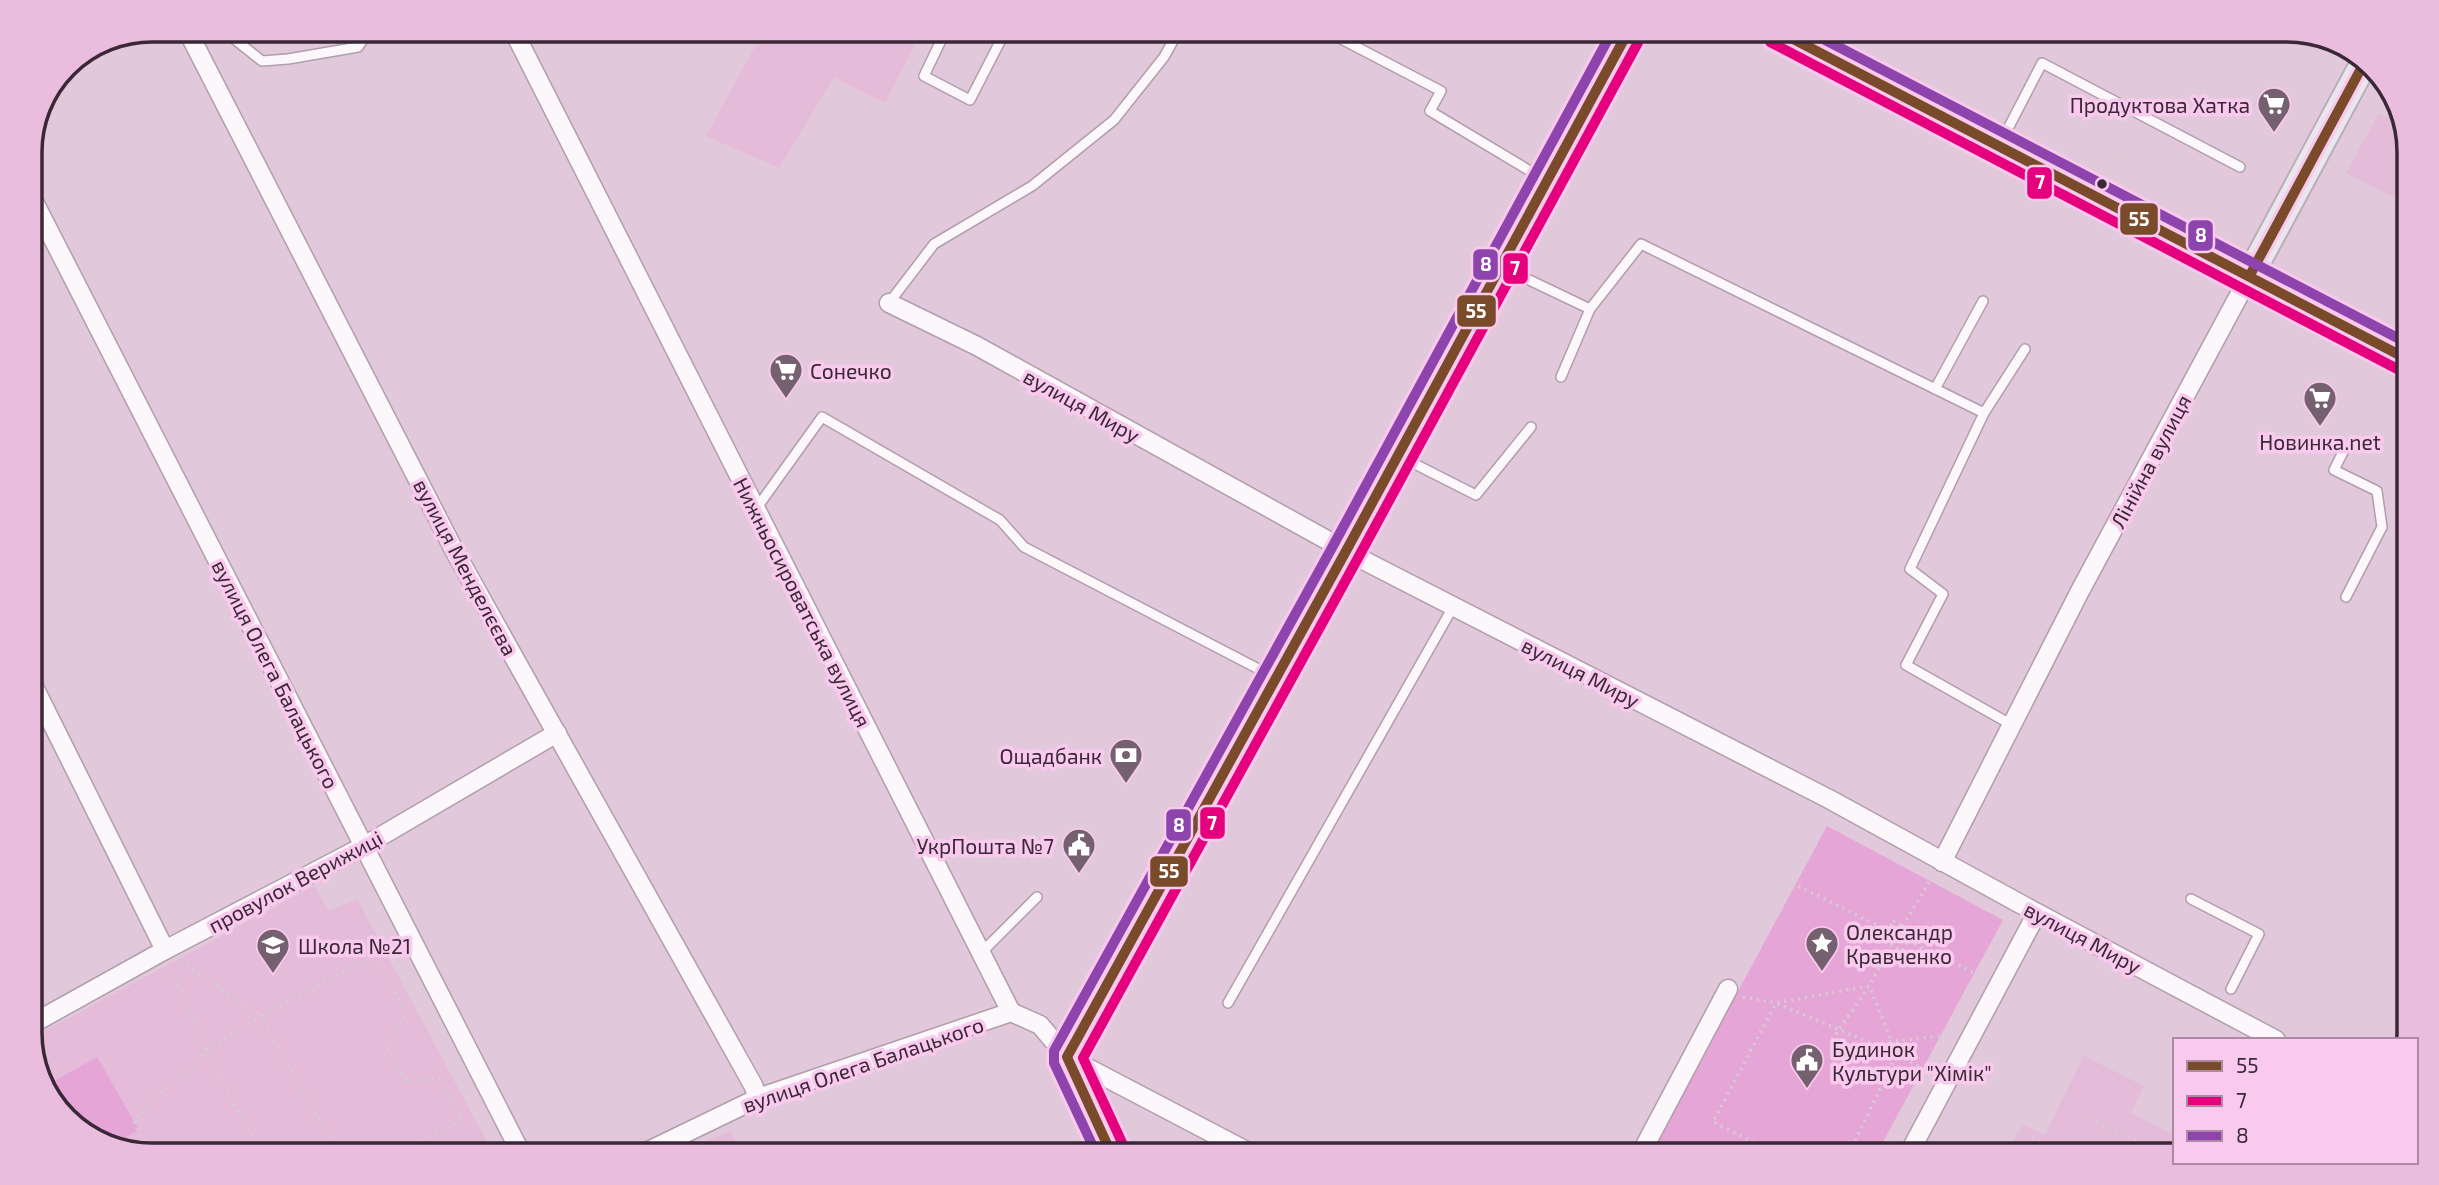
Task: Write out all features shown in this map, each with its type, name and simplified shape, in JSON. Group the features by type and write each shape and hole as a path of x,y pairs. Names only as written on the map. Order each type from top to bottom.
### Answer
{"main road":[{"path":"1106,1143 1067,1057 1622,42"},
{"path":"1799,42 2397,354"},
{"name":"Лінійна вулиця","path":"2250,275 2360,70"}],"street":[{"name":"вулиця Менделєєва","path":"193,42 448,538 758,1098"},
{"name":"Нижньосироватська вулиця","path":"519,42 1011,1012"},
{"name":"вулиця Олега Балацького","path":"42,217 516,1143"},
{"name":"Лінійна вулиця","path":"1939,867 2080,591 2250,275"},
{"name":"вулиця Миру","path":"889,303 976,346 1346,551 1829,799 1939,867 2037,913 2272,1038"},
{"path":"42,703 165,950"},
{"name":"провулок Верижиці","path":"42,1018 165,950 364,846 557,733"},
{"path":"1914,1143 2037,913"},
{"path":"1647,1143 1736,993"},
{"name":"вулиця Олега Балацького","path":"665,1143 758,1098 1011,1012"},
{"path":"1011,1012 1040,1025 1067,1057 1231,1143"}],"lane":[{"path":"238,42 262,61 358,47 362,42"},
{"path":"940,42 924,76 970,100 1000,42"},
{"path":"889,303 934,244 1032,186 1114,120 1164,57 1172,42"},
{"path":"1347,42 1441,91 1430,111 1546,181"},
{"path":"1999,146 2042,63 2240,167"},
{"path":"1561,377 1590,309 1641,243 1984,413"},
{"path":"1500,266 1590,309"},
{"path":"1935,389 1983,301"},
{"path":"2012,725 1906,665 1943,594 1910,569 1984,413 2025,349"},
{"path":"756,509 822,417 1000,520 1024,547 1276,678"},
{"path":"1397,455 1476,495 1531,428"},
{"path":"2343,452 2333,470 2377,491 2382,527 2346,597"},
{"path":"1228,1003 1453,607"},
{"path":"981,953 1037,897"},
{"path":"2191,899 2259,934 2231,989"}],"path":[{"path":"1566,42 1580,73 1584,113"},
{"path":"233,120 288,59"},
{"path":"818,263 924,76"},
{"path":"2114,122 2107,149 2117,155 2155,173 2177,156"},
{"path":"1575,160 1627,188 1641,243"},
{"path":"2335,181 2397,211"},
{"path":"2319,214 2397,224"},
{"path":"818,263 889,303"},
{"path":"818,263 841,310"},
{"path":"841,310 889,303"},
{"path":"822,417 837,366 828,337 841,310"},
{"path":"2180,317 2190,341 2211,348"},
{"path":"1487,327 1509,365 1662,449 1653,681 1646,723 1612,792"},
{"path":"2377,491 2397,450"},
{"path":"2382,527 2397,498"},
{"path":"2153,721 2254,775"},
{"path":"1829,799 1786,880 1736,993 1776,1003 1897,1054 1971,1092 2018,1131 2044,1143"},
{"path":"2083,908 2232,818 2191,899"},
{"path":"1903,926 1939,867"},
{"path":"1786,880 1887,930"},
{"path":"999,988 1046,953 1075,915 1081,996 1046,953 1026,908"},
{"path":"1893,921 1903,926 1913,932 1902,951 1882,939 1893,921"},
{"path":"143,1142 134,1121 156,1096 190,1071 206,1051 261,1016 375,956 412,940"},
{"path":"1908,941 1979,975"},
{"path":"1832,1040 1869,986 1892,945"},
{"path":"165,950 261,1016 331,1143"},
{"path":"165,950 206,1051 256,1143"},
{"path":"375,956 406,1013 388,1048 406,1081 441,1079 462,1119 423,1143"},
{"path":"1776,1003 1869,986"},
{"path":"1854,1143 1897,1054 1869,986"},
{"path":"1755,1143 1713,1122 1776,1003"},
{"path":"1873,1045 1947,1035"},
{"path":"2090,1118 2140,1143"}],"shaded area":[{"path":"757,42 916,42 885,103 834,77 779,168 706,136"},
{"path":"2379,113 2392,119 2397,145 2397,199 2346,173"},
{"path":"1827,826 2003,920 1882,1143 1656,1143"},
{"name":"Школа №21","path":"314,886 329,911 357,899 488,1143 152,1143 124,1139 103,1132 69,1105 53,1082 44,1054 42,1033"},
{"path":"2084,1056 2144,1086 2131,1113 2173,1135 2173,1143 2012,1143 2022,1124 2045,1135"},
{"path":"97,1057 139,1130 124,1139 103,1132 69,1105 53,1082"},
{"path":"730,1131 736,1143 703,1143"}],"transit line":[{"name":"8","path":"1091,1143 1054,1063 1054,1051 1606,42"},
{"name":"55","path":"1106,1143 1067,1057 1622,42"},
{"name":"7","path":"1122,1143 1083,1058 1638,42"},
{"name":"7","path":"1770,42 2397,369"},
{"name":"55","path":"1799,42 2397,354"},
{"name":"8","path":"1829,42 2397,338"},
{"name":"55","path":"2250,275 2360,70"}],"place":[{"name":"Продуктова Хатка","path":"2274,134"},
{"name":"Сонечко","path":"786,400"},
{"name":"Новинка.net","path":"2320,428"},
{"name":"Ощадбанк","path":"1126,785"},
{"name":"УкрПошта №7","path":"1079,875"},
{"name":"Олександр Кравченко","path":"1822,973"},
{"name":"Школа №21","path":"273,975"},
{"name":"Будинок Культури \"Хімік\"","path":"1807,1090"}]}
